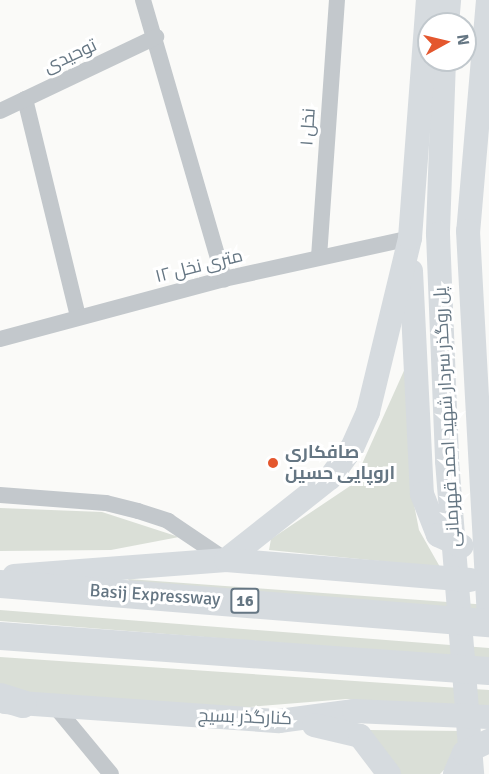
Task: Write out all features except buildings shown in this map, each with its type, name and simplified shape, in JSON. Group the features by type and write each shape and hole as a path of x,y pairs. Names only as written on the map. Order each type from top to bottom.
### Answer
{"highway":[{"name":"Basij Expressway","path":"0,584 489,622"},
{"path":"0,636 489,670"}],"main road":[{"path":"428,0 410,238 425,509 447,542 489,546"},
{"name":"پل روگذر سردار شهید احمد قهرمانی","path":"488,0 468,231 478,461 489,622"},
{"name":"پل روگذر سردار شهید احمد قهرمانی","path":"444,72 438,234 447,461 472,774"},
{"path":"226,560 299,506 352,448 368,412 410,238"},
{"path":"0,577 226,560 489,582"},
{"name":"کنارگذر بسیج","path":"8,701 58,710 279,721 354,711 489,717"},
{"path":"279,721 356,734 373,746 389,774"},
{"path":"455,774 464,753 489,741"}],"street":[{"path":"143,0 156,37 224,279"},
{"name":"نخل ۱","path":"318,257 337,0"},
{"name":"توحیدی","path":"0,111 156,37"},
{"path":"25,99 78,317"},
{"name":"۱۲ متری نخل","path":"0,339 224,279 410,238"},
{"path":"0,495 106,503 138,511 168,521 226,560"},
{"path":"58,710 111,774"}],"shaded area":[{"path":"407,364 412,494 419,530 440,567 269,550 271,539 353,484"},
{"path":"0,508 102,512 179,537 111,550 0,551"},
{"path":"128,579 489,605 489,615 132,585"},
{"path":"0,610 489,648 489,659 0,621"},
{"path":"0,657 489,690 489,710 347,699 212,710 46,697 0,685"},
{"path":"369,730 463,731 465,748 440,774 401,774"}],"place":[{"name":"صافکاری اروپایی حسین","path":"273,463"}]}
